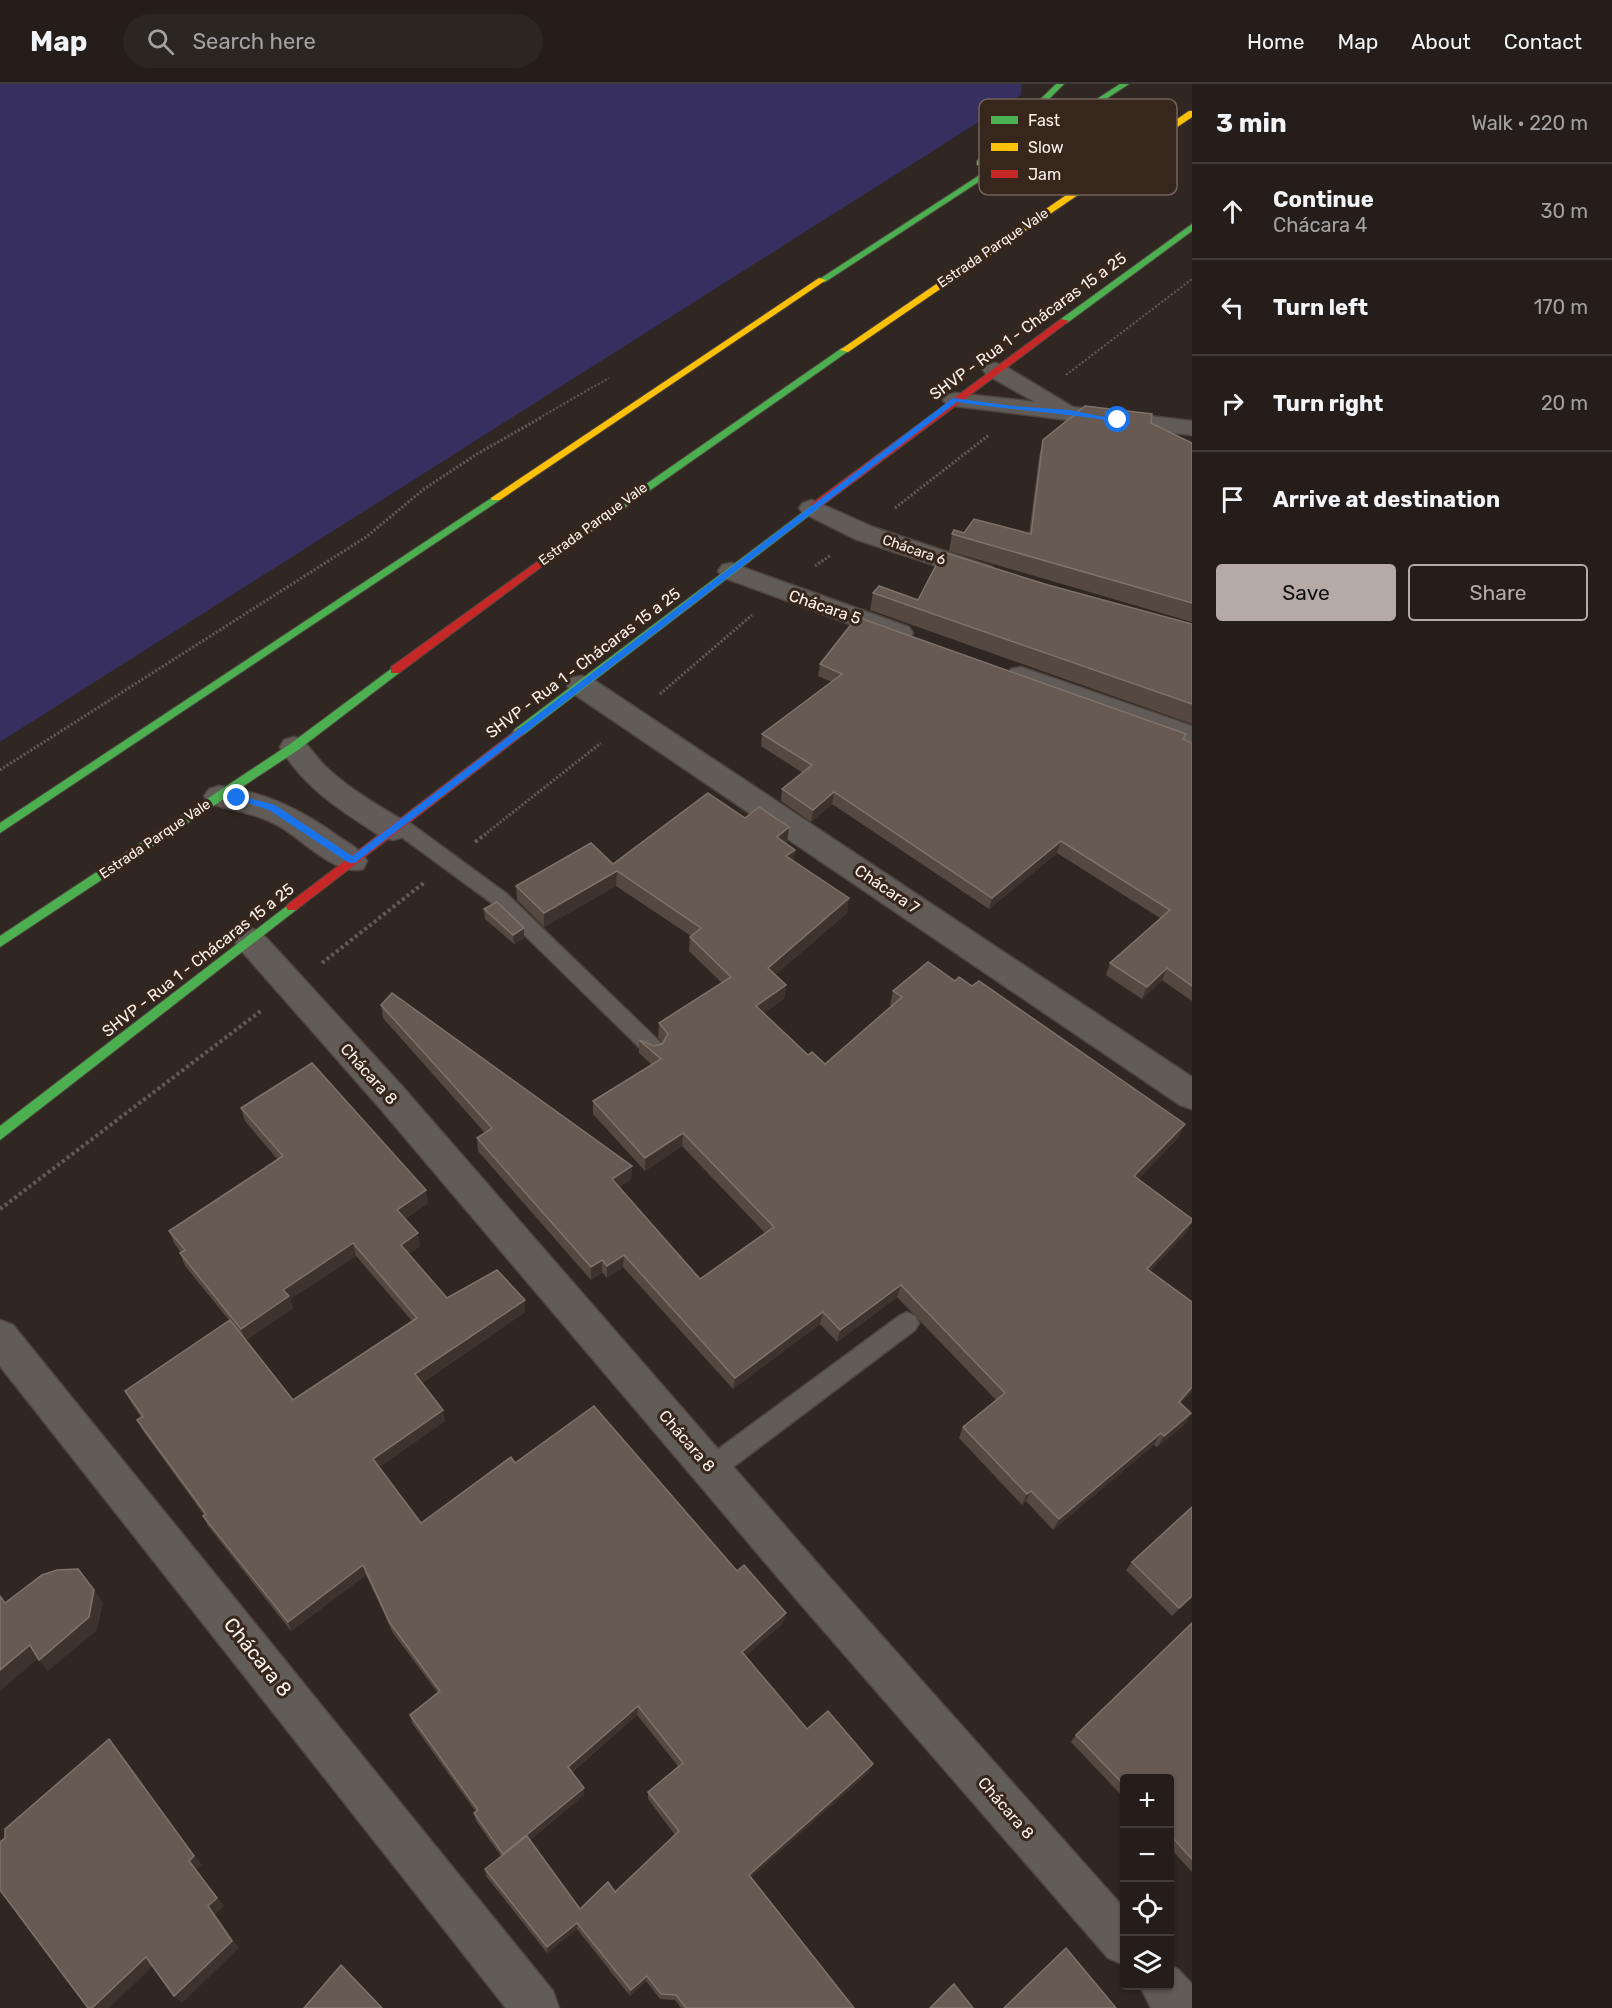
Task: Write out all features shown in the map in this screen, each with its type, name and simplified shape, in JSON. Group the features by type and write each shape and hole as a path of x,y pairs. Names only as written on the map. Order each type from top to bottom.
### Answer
{"main road":[{"path":"1044,99 1060,84"},
{"path":"1103,99 1125,84"},
{"name":"Estrada Parque Vale","path":"1177,123 1192,113"},
{"path":"937,203 979,162"},
{"path":"0,829 937,203 979,179"},
{"name":"Estrada Parque Vale","path":"0,942 294,747 470,613 639,491 1072,195"},
{"name":"SHVP - Rua 1 - Chácaras 15 a 25","path":"0,1134 812,508 995,370 1192,227"}],"street":[{"path":"995,370 1031,402"},
{"path":"955,400 1031,402 1069,412 1192,428"},
{"name":"Chácara 6","path":"812,508 864,533 1004,579"},
{"name":"Chácara 5","path":"731,571 780,591 923,641"},
{"path":"1000,668 1192,737"},
{"name":"Chácara 7","path":"581,686 1192,1095"},
{"path":"294,747 301,759 325,783 396,827"},
{"path":"219,796 247,799 272,808 352,861"},
{"name":"Chácara 8","path":"250,940 390,1096 711,1469 1120,1936"},
{"name":"Chácara 8","path":"0,1337 536,2008"},
{"path":"1166,1990 1182,2008"}],"lane":[{"path":"396,827 450,862 500,899 654,1049"},
{"path":"711,1469 907,1323"}],"path":[{"path":"0,1209 291,987 631,719 780,591 864,533 1192,279"},
{"path":"0,771 366,537 424,489 477,454 616,374"}],"shaded area":[{"path":"0,84 1022,84 1021,95 1015,99 979,99 979,122 0,742"}],"building":[{"path":"1085,406 1152,414 1151,423 1192,443 1192,603 952,534 954,530 964,533 974,519 1031,534 1043,440"},
{"path":"943,552 1048,585 1192,624 1192,704 873,593 879,586 918,600"},
{"path":"857,617 1186,734 1183,739 1192,743 1192,986 1167,968 1147,987 1110,963 1170,910 1061,841 992,898 834,792 813,810 782,789 812,765 762,734 842,674 820,664"},
{"path":"708,793 745,818 759,807 789,827 777,837 795,850 786,856 849,898 768,968 786,985 756,1006 808,1055 812,1052 825,1064 902,997 893,991 928,962 955,981 959,977 972,986 979,981 1185,1124 1134,1176 1192,1219 1147,1269 1192,1302 1192,1387 1179,1402 1191,1413 1164,1436 1161,1433 1059,1519 1031,1491 1027,1494 963,1427 1005,1393 901,1285 840,1330 823,1312 735,1378 624,1255 607,1266 602,1260 591,1267 477,1138 492,1128 381,1005 392,993 632,1166 612,1179 700,1279 774,1227 683,1133 645,1158 593,1101 661,1059 639,1040 654,1046 662,1044 668,1034 659,1023 731,977 690,937 701,928 617,871 544,913 516,886 591,843 613,864"},
{"path":"497,902 524,928 513,935 484,909"},
{"path":"312,1063 426,1190 397,1210 418,1233 401,1245 447,1298 497,1270 525,1300 415,1374 443,1410 373,1459 421,1523 511,1457 515,1463 594,1406 737,1571 744,1565 786,1613 742,1652 807,1729 828,1711 873,1764 749,1875 854,2008 686,2008 676,1995 661,1994 647,1976 631,1990 577,1923 547,1947 485,1869 527,1836 580,1909 608,1882 615,1892 679,1831 648,1792 683,1763 638,1706 568,1767 584,1788 503,1854 474,1813 478,1810 410,1715 440,1691 390,1623 363,1565 288,1622 203,1516 206,1514 137,1420 143,1416 125,1391 230,1320 293,1400 417,1318 353,1243 283,1290 289,1296 241,1329 180,1253 185,1250 169,1231 283,1156 241,1108"},
{"path":"1192,1507 1192,1596 1179,1608 1132,1562"},
{"path":"78,1569 94,1590 89,1617 39,1660 30,1645 0,1670 0,1596 5,1603 42,1575 57,1570"},
{"path":"1192,1623 1192,1859 1174,1839 1174,1774 1120,1774 1120,1781 1076,1735"},
{"path":"109,1739 194,1856 189,1861 217,1898 208,1906 232,1941 174,1996 146,1957 92,2008 88,2008 0,1890 0,1842 5,1838 5,1829"},
{"path":"1066,1948 1116,2008 1004,2008"},
{"path":"341,1965 382,2008 304,2008"},
{"path":"954,1984 973,2008 930,2008"}],"traffic: fast":[{"path":"1045,99 1060,84"},
{"path":"1102,99 1125,84"},
{"path":"822,280 979,178"},
{"path":"1064,321 1192,227"},
{"path":"548,557 845,350"},
{"path":"0,829 496,498"},
{"path":"519,732 815,506"},
{"path":"0,942 294,747 395,670"},
{"path":"0,1134 292,907"}],"traffic: slow":[{"path":"1177,123 1192,113"},
{"path":"845,350 1072,195"},
{"path":"496,498 822,280"}],"traffic: jam":[{"path":"815,506 1064,321"},
{"path":"395,670 548,557"},
{"path":"292,907 519,732"}],"route":[{"path":"237,798 272,808 352,861 955,400 1013,408 1069,412 1118,420"}]}
